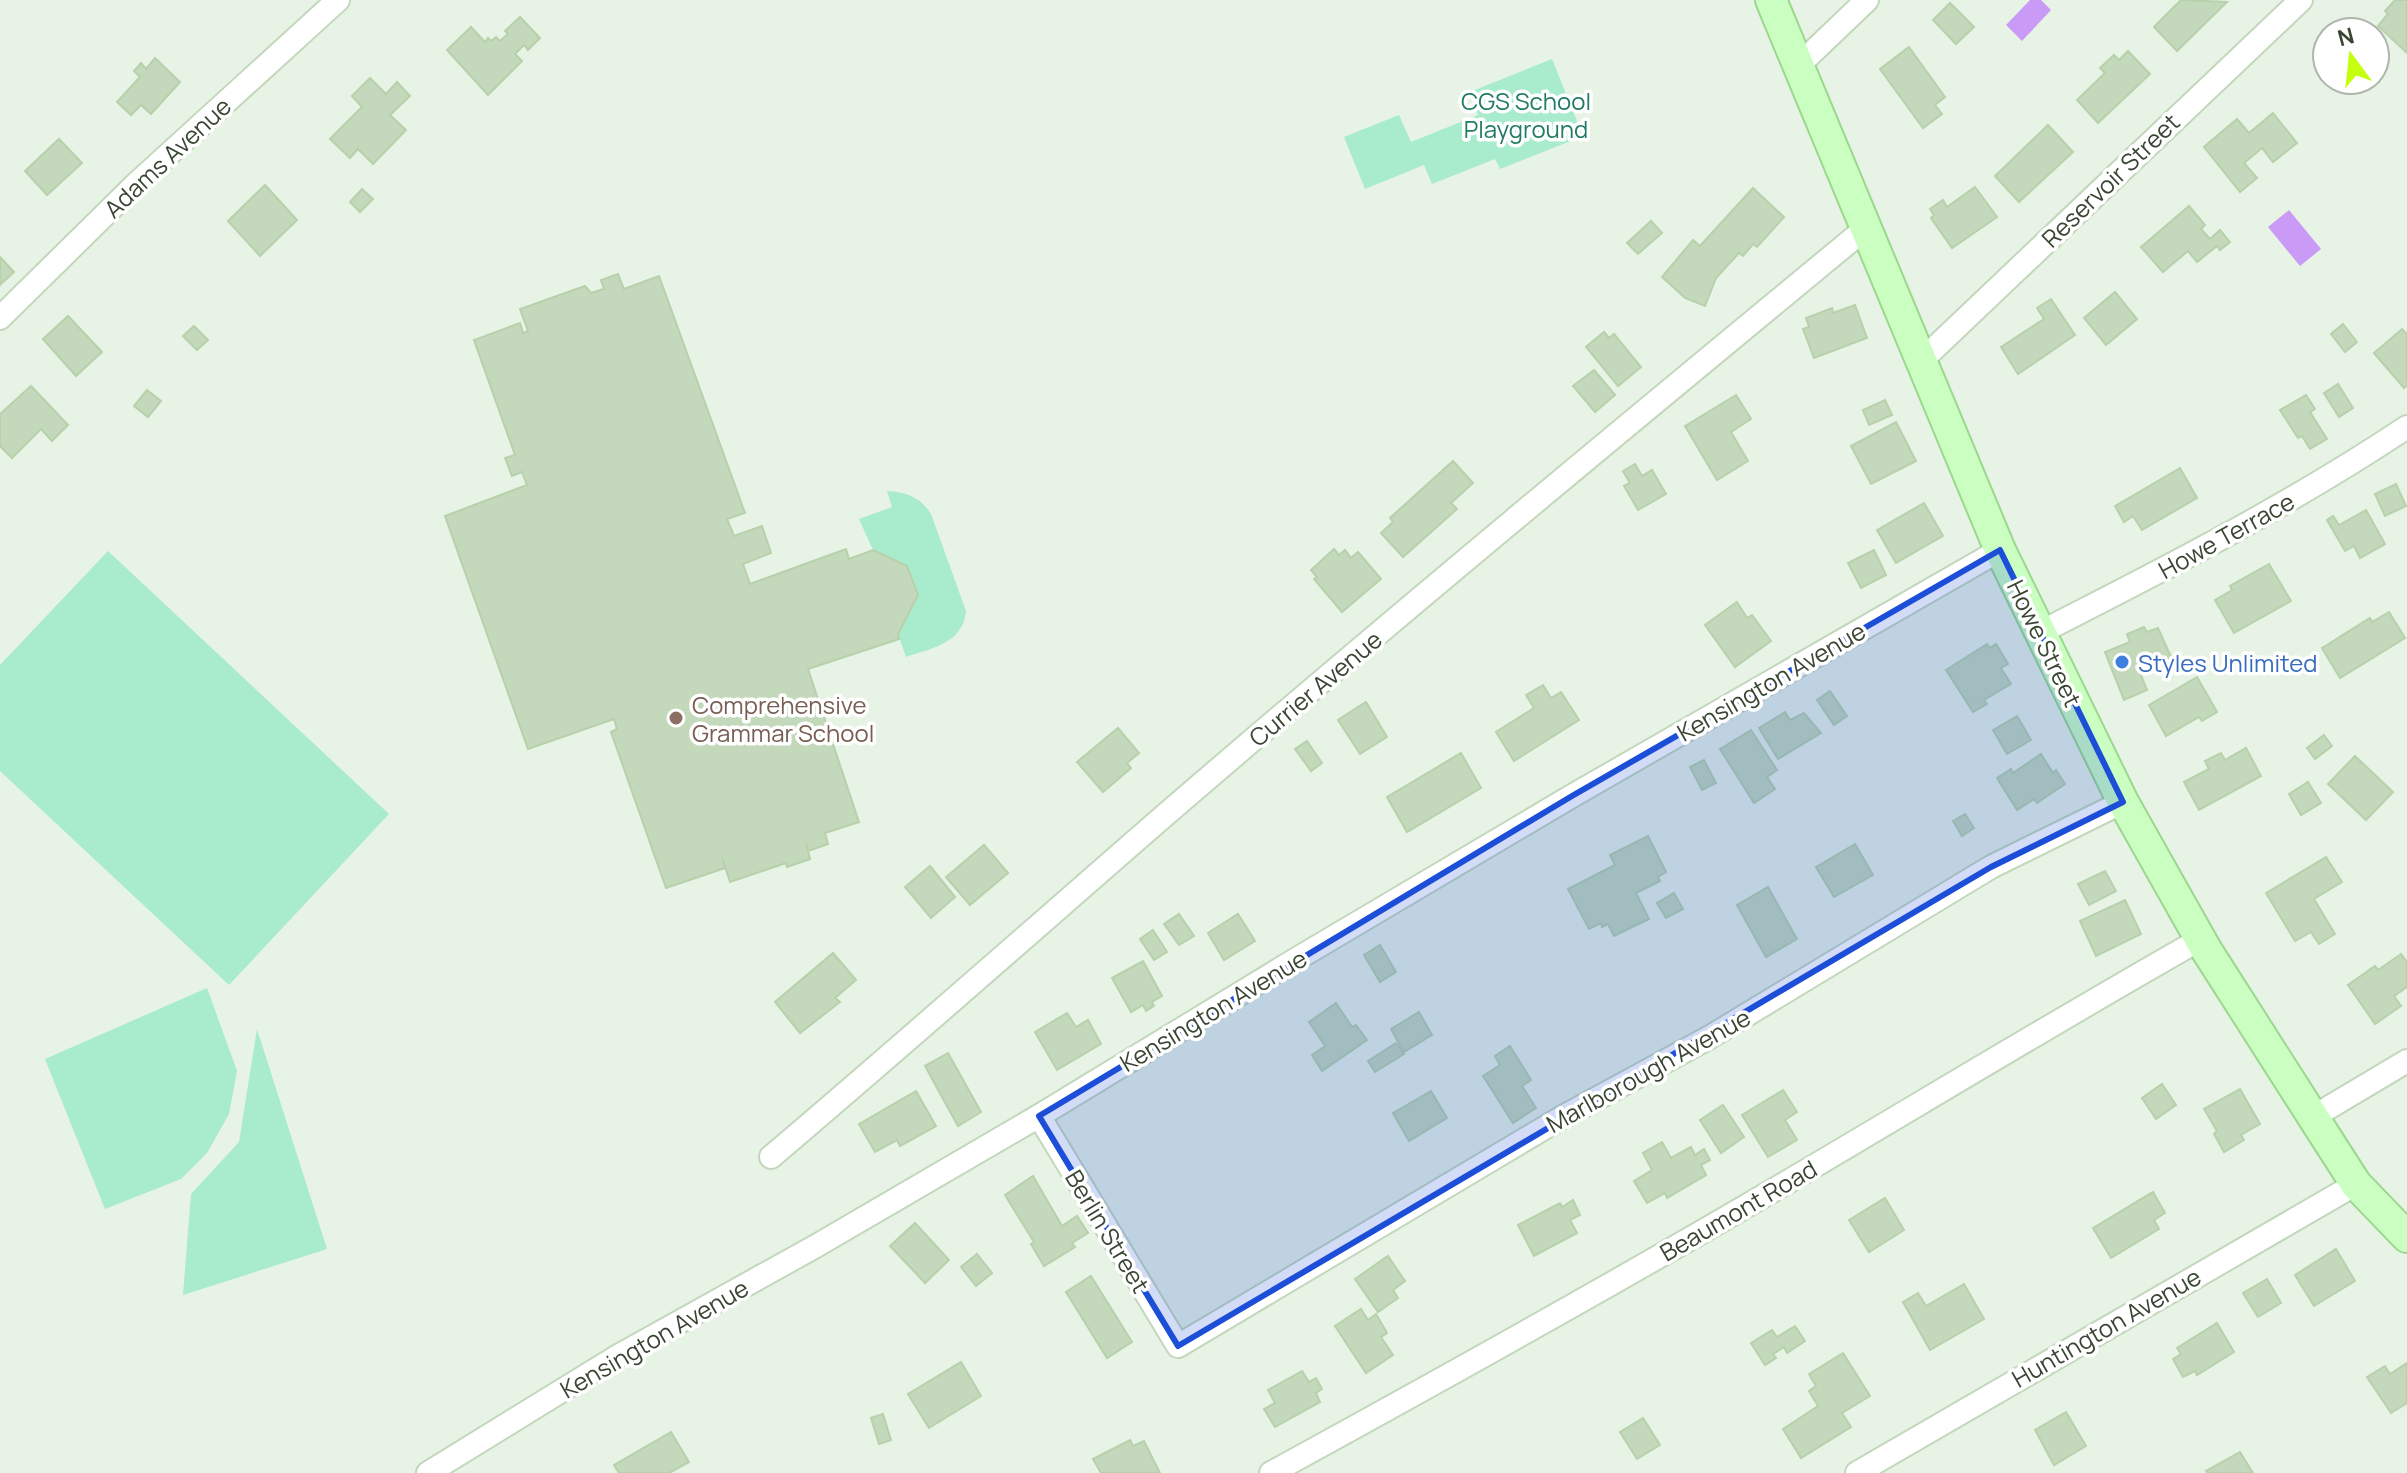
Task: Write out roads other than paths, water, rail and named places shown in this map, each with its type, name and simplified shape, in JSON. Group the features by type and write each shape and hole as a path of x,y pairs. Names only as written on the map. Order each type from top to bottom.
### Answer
{"main road":[{"name":"Howe Street","path":"1771,0 2000,550 2123,802 2201,939 2356,1184 2407,1237"}],"street":[{"name":"Adams Avenue","path":"0,318 135,185 338,0"},
{"path":"1800,64 1867,0"},
{"name":"Reservoir Street","path":"1921,361 2301,0"},
{"name":"Currier Avenue","path":"771,1157 1164,816 1590,455 1866,228"},
{"name":"Howe Terrace","path":"2039,633 2291,500 2407,427"},
{"name":"Kensington Avenue","path":"428,1473 618,1356 816,1246 1039,1116 1572,796 2000,550"},
{"name":"Marlborough Avenue","path":"1178,1346 1561,1118 1710,1037 1991,867 2123,802"},
{"name":"Beaumont Road","path":"1271,1473 1505,1345 1773,1190 2055,1021 2201,939"},
{"path":"2313,1117 2407,1061"},
{"name":"Berlin Street","path":"1039,1116 1178,1346"},
{"name":"Huntington Avenue","path":"1857,1473 2356,1184"}],"place":[{"name":"Styles Unlimited","path":"2122,662"},
{"name":"Comprehensive Grammar School","path":"676,718"}],"park label":[{"name":"CGS School Playground","path":"1526,114"}]}
